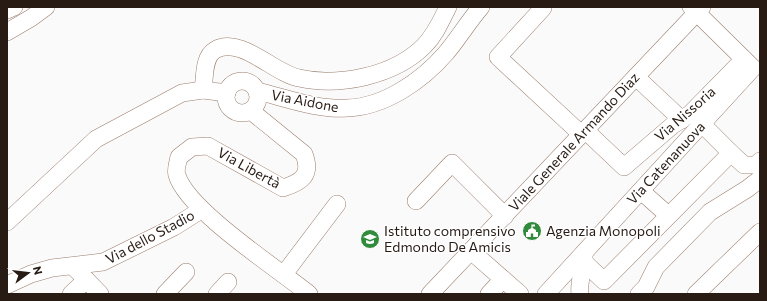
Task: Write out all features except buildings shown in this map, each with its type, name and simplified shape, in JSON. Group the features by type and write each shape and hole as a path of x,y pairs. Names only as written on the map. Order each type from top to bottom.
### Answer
{"street":[{"path":"7,10 14,7"},
{"path":"7,32 46,7"},
{"path":"203,90 206,61 214,51 224,47 234,48 259,58 297,78 333,81 370,76 394,68 424,46 438,28 448,7"},
{"name":"Via Aidone","path":"257,91 311,105 347,108 369,104 409,86 445,54 481,7"},
{"path":"543,8 498,57 583,132"},
{"path":"697,9 752,68"},
{"name":"Viale Generale Armando Diaz","path":"430,294 636,77 697,9"},
{"name":"Via Nissoria","path":"583,132 624,167 673,125 682,120 752,68"},
{"name":"Via Catenanuova","path":"546,294 584,258 641,191 752,68"},
{"path":"636,77 682,120"},
{"path":"241,81 251,84 257,91 258,100 251,111 242,113 233,110 227,103 226,93 232,85 241,81"},
{"path":"7,222 96,139 182,93 203,90 226,93"},
{"name":"Via Libertà","path":"251,111 304,154 308,164 306,175 295,184 283,188 208,146 192,147 179,157 176,174 185,191 201,210 309,294"},
{"path":"702,124 744,165 756,165 760,161"},
{"path":"584,258 604,281 731,153"},
{"path":"416,201 452,163 505,216"},
{"path":"639,294 646,287 656,267 710,212 760,179"},
{"path":"641,191 668,215"},
{"path":"284,274 337,204"},
{"name":"Via dello Stadio","path":"7,286 31,274 52,268 103,262 174,227 201,210"},
{"path":"702,292 760,232"},
{"path":"471,251 520,294"},
{"path":"580,294 579,285 584,258"},
{"path":"73,266 100,294"},
{"path":"165,294 186,272"},
{"path":"489,294 502,279"},
{"path":"71,294 86,280"}],"place":[{"name":"Agenzia Monopoli","path":"532,231"},
{"name":"Istituto comprensivo Edmondo De Amicis","path":"370,239"}]}
